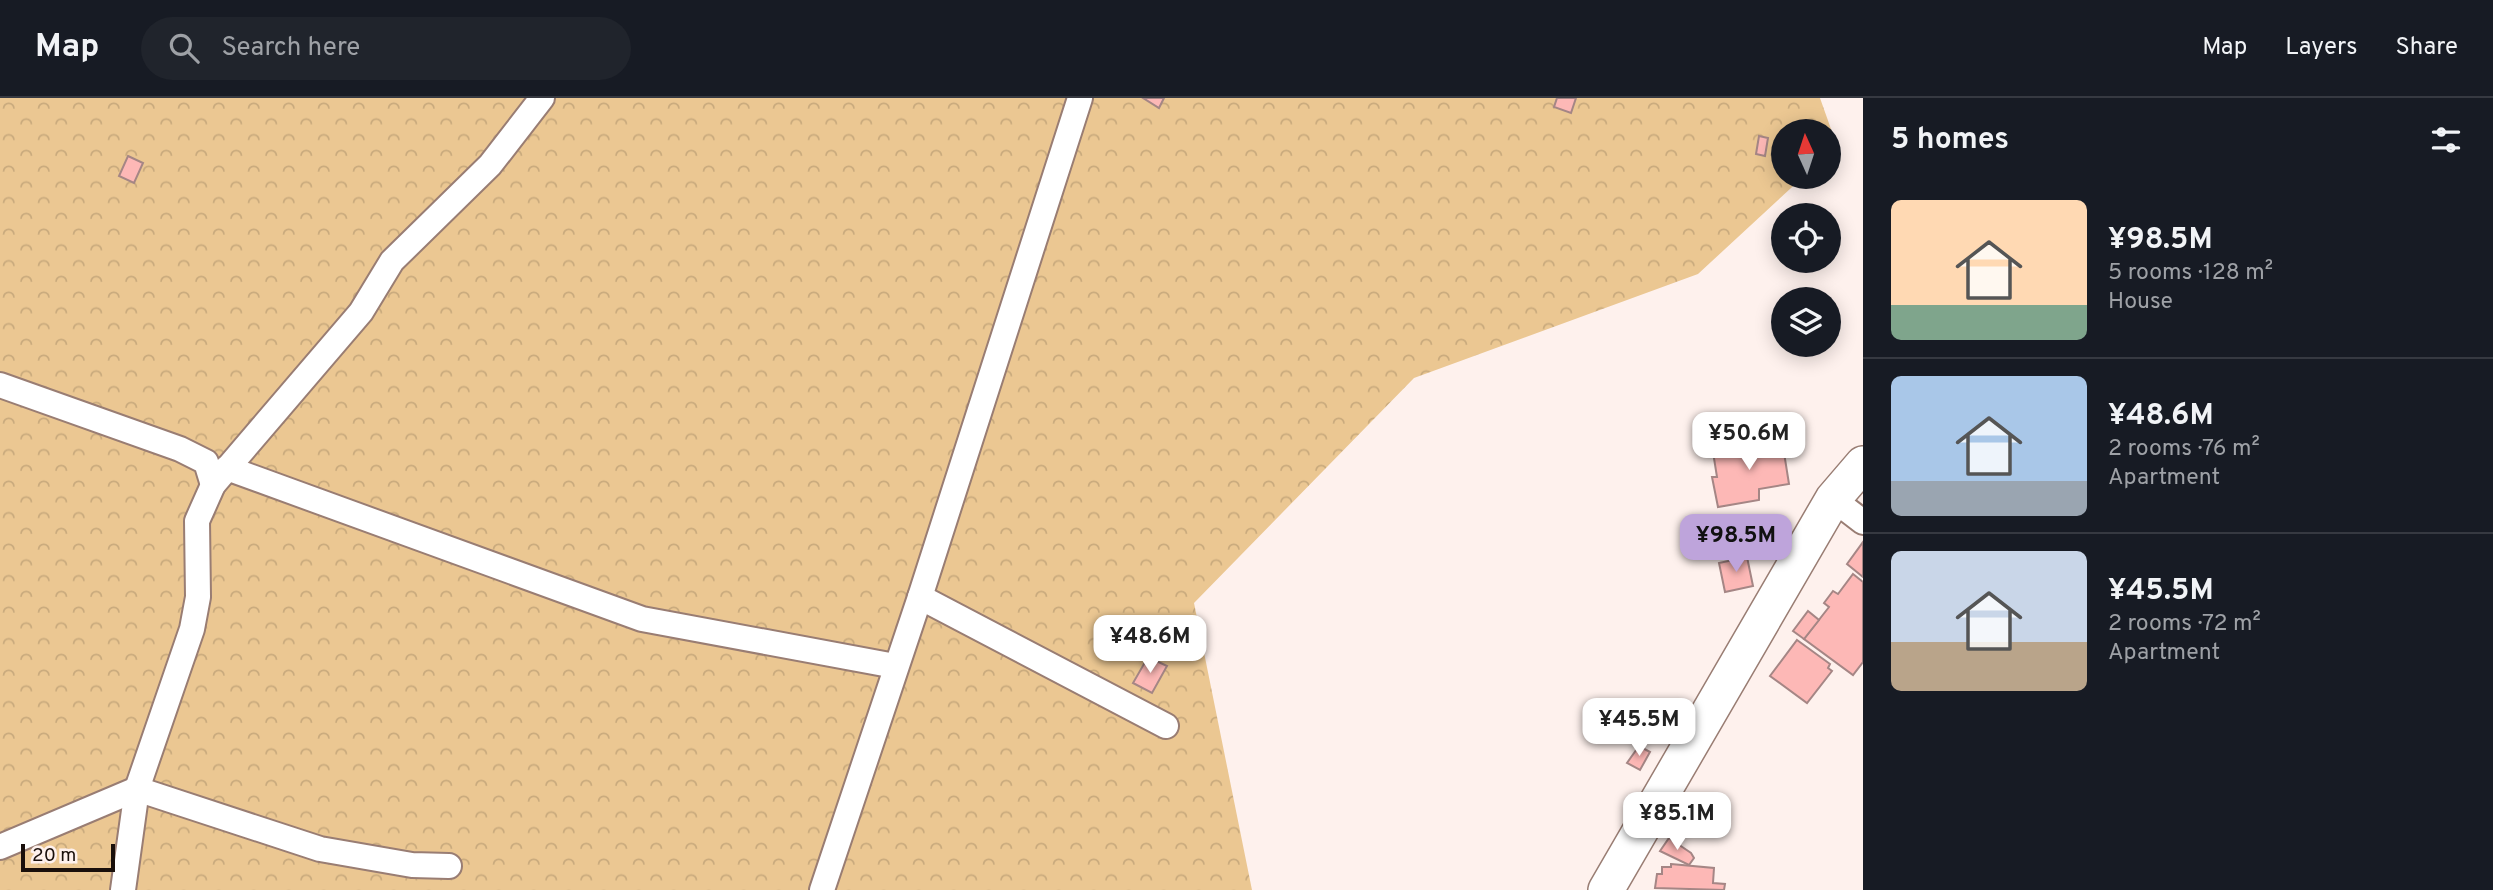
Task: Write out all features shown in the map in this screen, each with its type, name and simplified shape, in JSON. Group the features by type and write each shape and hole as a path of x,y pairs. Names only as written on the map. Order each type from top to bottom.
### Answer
{"street":[{"path":"123,890 137,789 192,629 198,597 197,521 220,476 361,312 392,261 491,165 542,98"},
{"path":"822,890 920,597 1080,98"},
{"path":"0,385 180,449 206,462 220,476 642,620 895,666"},
{"path":"1606,890 1833,499 1863,464"},
{"path":"1833,499 1863,522"},
{"path":"920,597 1166,726"},
{"path":"0,847 137,789 320,849 412,865 449,866"}],"green space":[{"path":"0,98 1820,98 1827,119 1771,119 1771,189 1790,189 1775,203 1771,203 1771,207 1698,274 1414,378 1194,603 1252,890 0,890"}],"building":[{"path":"1143,98 1164,98 1159,108"},
{"path":"1557,98 1576,98 1571,113 1554,107"},
{"path":"1759,136 1768,138 1765,156 1756,154"},
{"path":"128,156 143,163 134,183 119,176"},
{"path":"1787,414 1790,436 1777,438 1773,417"},
{"path":"1773,417 1777,438 1748,443 1744,421"},
{"path":"1782,440 1789,484 1759,489 1759,500 1718,507 1712,477 1717,477 1713,452"},
{"path":"1863,542 1863,577 1847,564"},
{"path":"1747,557 1753,586 1725,592 1719,563"},
{"path":"1853,574 1863,582 1863,662 1853,675 1804,639 1829,607 1824,603 1833,591 1838,594"},
{"path":"1808,611 1819,620 1804,639 1793,631"},
{"path":"1797,640 1830,664 1828,668 1832,671 1807,703 1770,676"},
{"path":"1148,657 1167,666 1152,693 1133,683"},
{"path":"1639,746 1650,752 1640,770 1627,763"},
{"path":"1669,838 1691,853 1694,858 1689,865 1660,851"},
{"path":"1671,864 1714,868 1713,883 1725,884 1724,890 1655,888 1657,874 1662,874 1662,867 1671,867"}]}
